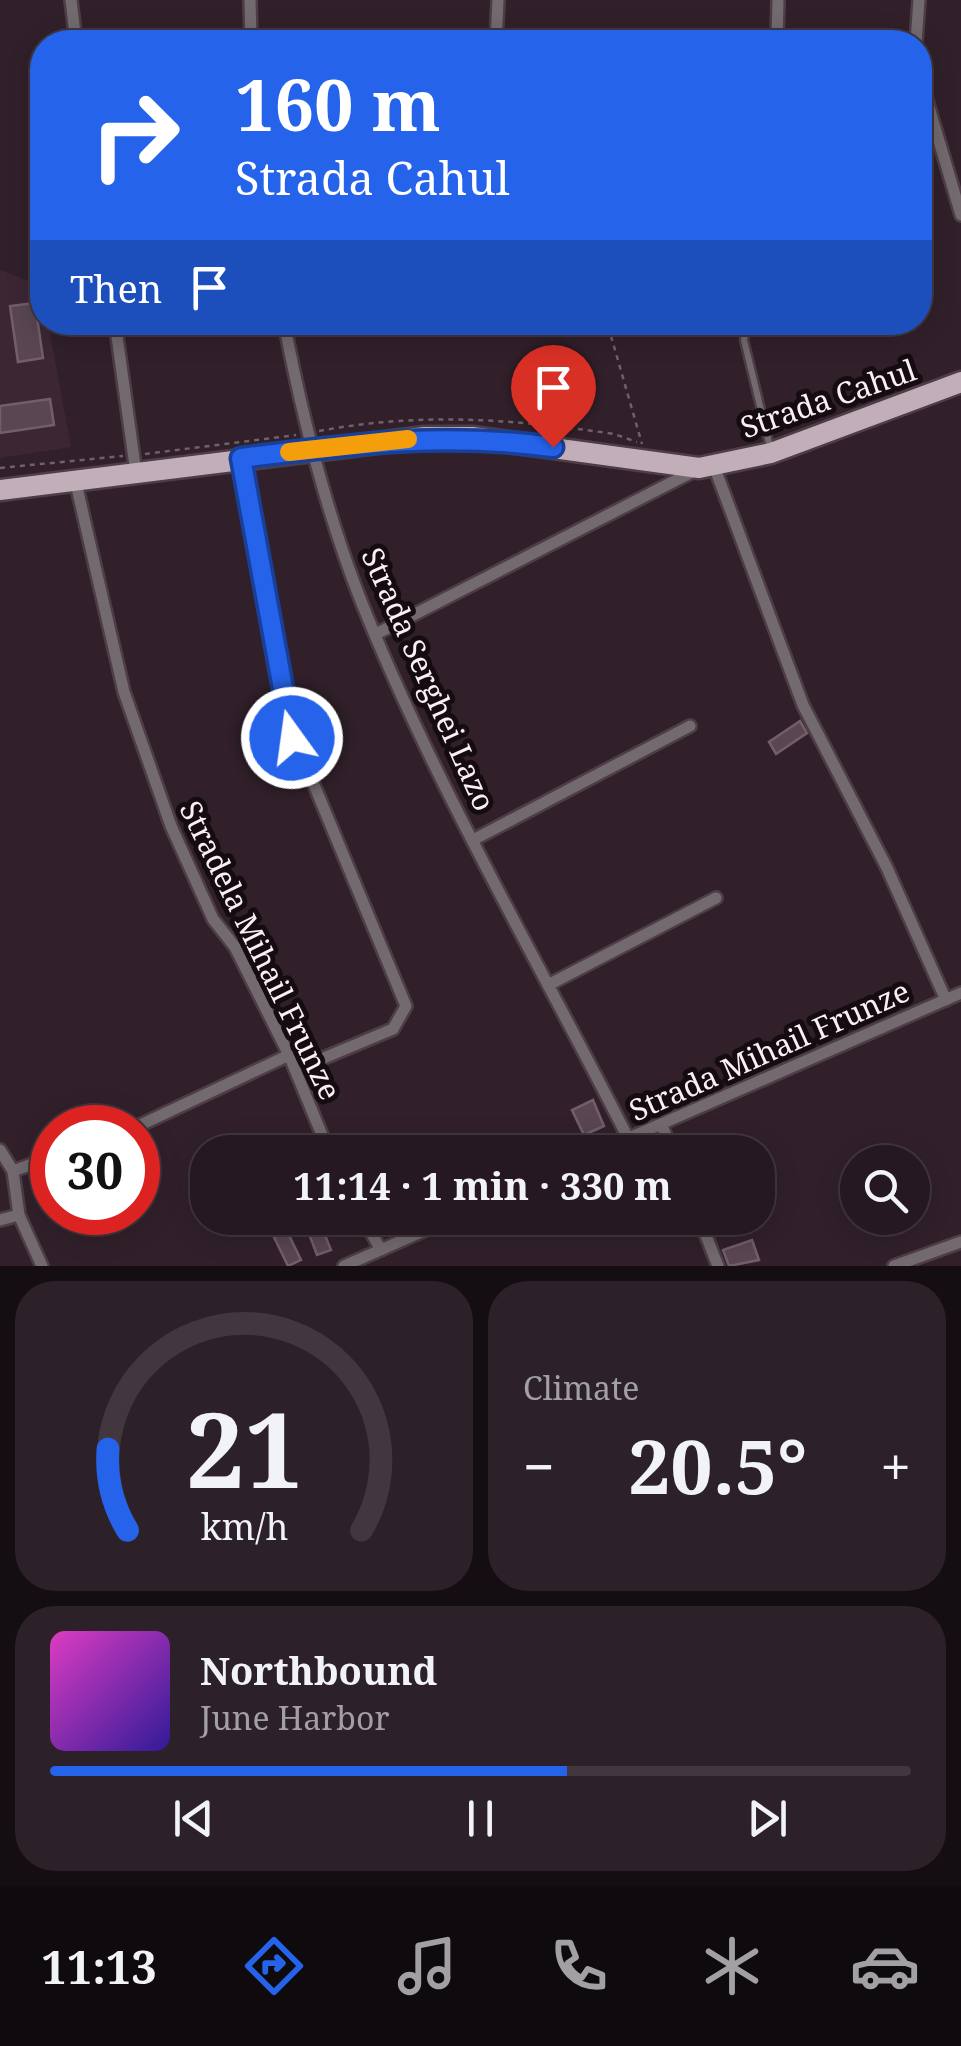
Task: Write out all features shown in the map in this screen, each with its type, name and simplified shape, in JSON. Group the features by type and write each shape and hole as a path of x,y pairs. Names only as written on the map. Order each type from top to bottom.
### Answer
{"main road":[{"name":"Strada Cahul","path":"0,490 314,449 472,437 707,467 771,454 961,382"}],"street":[{"path":"71,0 75,30"},
{"path":"250,0 251,30"},
{"path":"497,30 498,0"},
{"path":"778,0 778,30"},
{"path":"917,30 918,0"},
{"path":"932,117 961,215"},
{"path":"117,335 136,473"},
{"name":"Strada Serghei Lazo","path":"287,335 314,449 346,558 420,738 626,1135"},
{"path":"241,458 289,727 406,1006 393,1029 295,1070"},
{"path":"376,634 707,467 803,704 887,868 946,1000"},
{"name":"Stradela Mihail Frunze","path":"75,480 124,692 171,826 214,919 234,946 289,1055 322,1135"},
{"path":"473,840 690,726"},
{"path":"550,984 716,898"},
{"name":"Strada Mihail Frunze","path":"636,1135 961,993"},
{"path":"160,1116 289,1055"},
{"path":"662,1126 666,1135"},
{"path":"0,1150 13,1171 19,1214 42,1266"},
{"path":"13,1171 30,1165"},
{"path":"0,1220 19,1214"},
{"path":"373,1235 382,1250"},
{"path":"344,1266 416,1235"},
{"path":"706,1235 718,1266"},
{"path":"894,1266 961,1242"}],"lane":[{"path":"745,335 771,454"}],"path":[{"path":"610,335 642,444"}],"shaded area":[{"path":"0,270 30,282 30,335 50,335 71,447 0,458"}],"building":[{"path":"30,304 30,335 40,335 43,358 18,362 10,306"},
{"path":"50,399 54,425 0,433 0,406"},
{"path":"800,721 807,733 776,754 769,742"},
{"path":"593,1100 604,1126 584,1135 572,1110"},
{"path":"273,1235 289,1235 301,1260 288,1266"},
{"path":"309,1235 325,1235 331,1250 317,1255"},
{"path":"752,1240 759,1260 729,1266 723,1250"}],"slow traffic":[{"path":"289,452 408,439"}],"route":[{"path":"292,738 280,689 241,458 425,438 472,437 553,447"}]}
